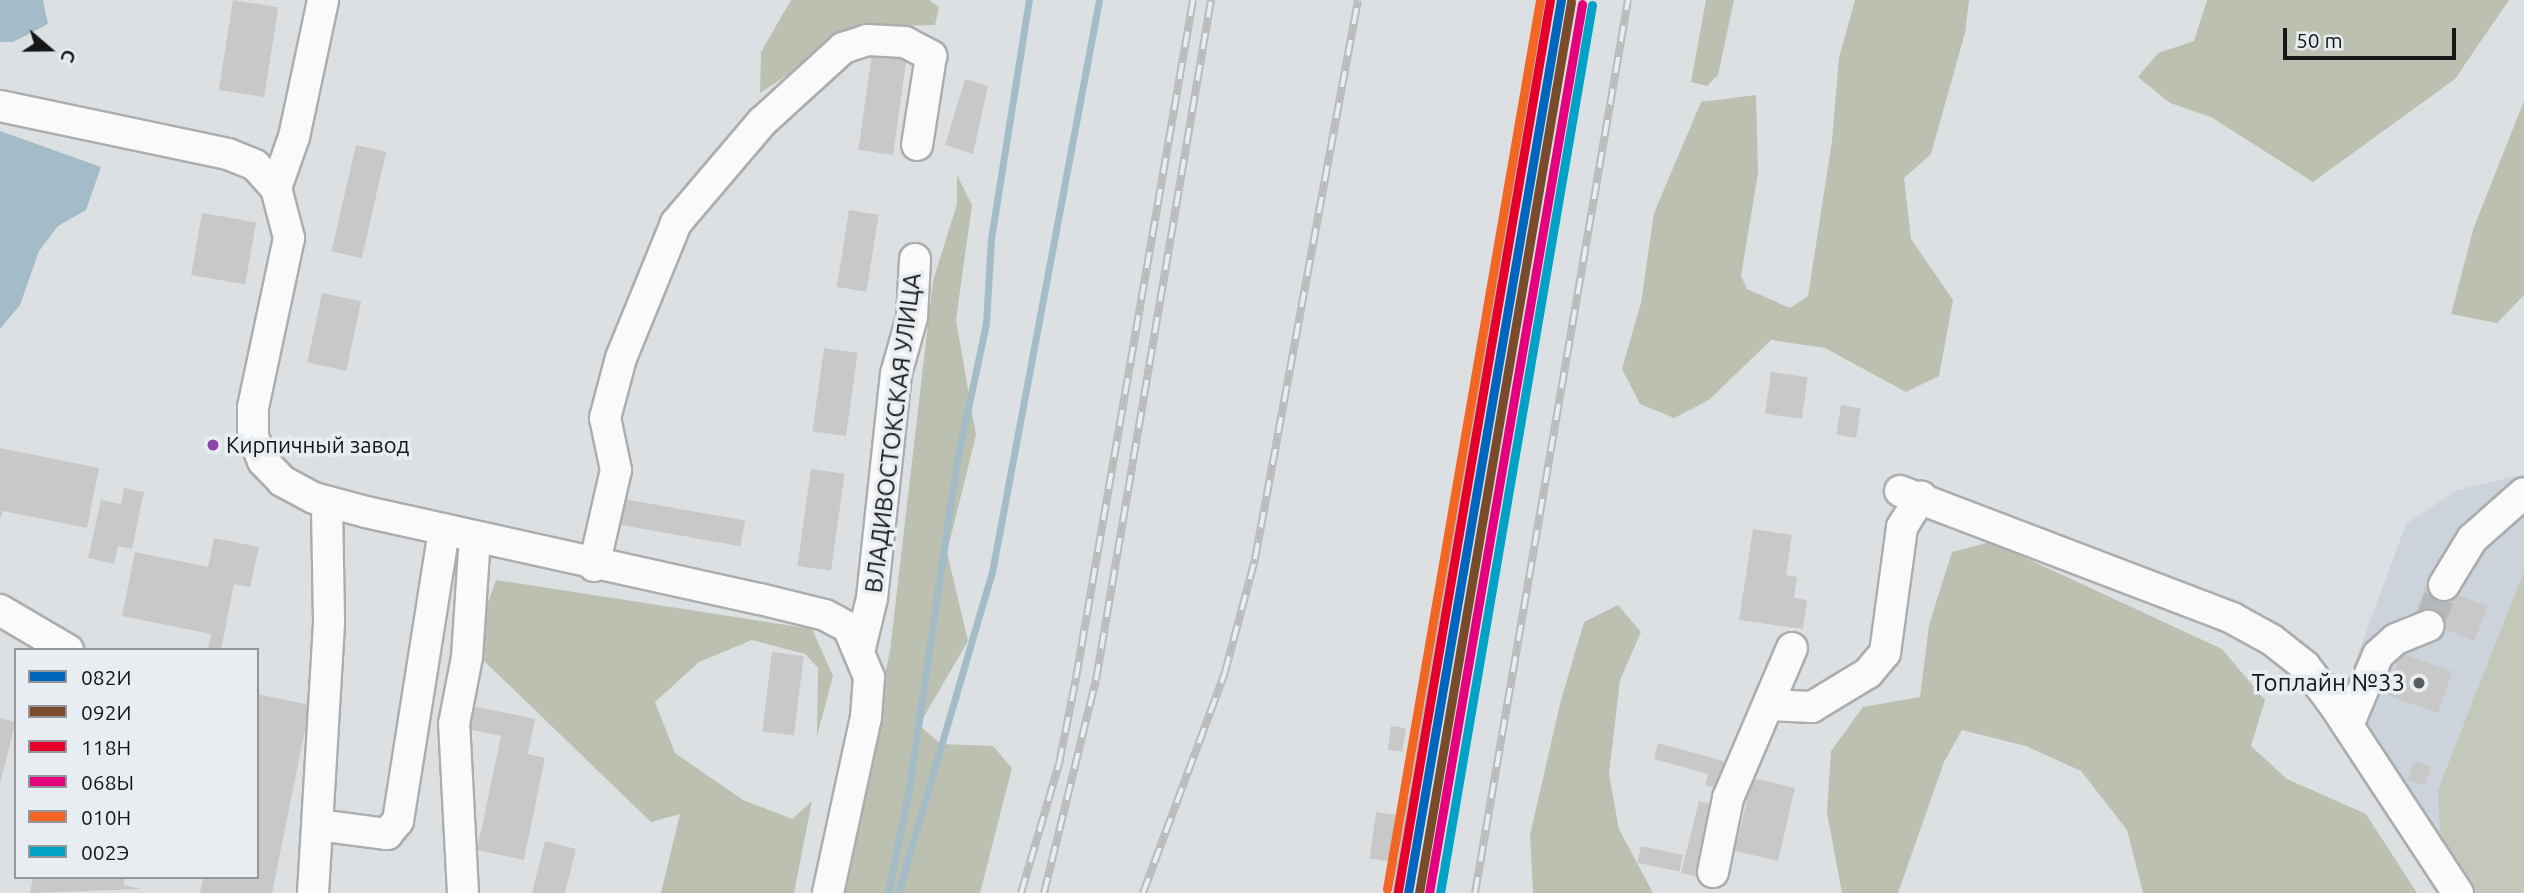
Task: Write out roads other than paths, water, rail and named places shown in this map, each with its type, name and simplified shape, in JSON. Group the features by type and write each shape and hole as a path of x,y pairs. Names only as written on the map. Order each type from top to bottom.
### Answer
{"street":[{"path":"276,188 294,137 323,0"},
{"path":"594,566 617,470 605,418 621,358 676,223 762,122 843,48 867,40 905,42 931,56 918,145"},
{"path":"0,106 228,154 255,165 276,188 289,238 253,407 253,437 263,461 282,481 327,502 594,566 824,615 848,628 860,648 869,677 866,717 828,893"},
{"name":"ВЛАДИВОСТОКСКАЯ УЛИЦА","path":"860,648 872,598 896,374 912,317 915,259"},
{"path":"1769,705 1812,707 1868,673 1885,653 1902,527 1910,493 2232,618 2305,666 2348,725 2458,893"},
{"path":"2444,585 2472,539 2524,493"},
{"path":"313,893 329,621 327,502"},
{"path":"318,825 387,834 397,821 444,530"},
{"path":"463,893 454,724 467,657 475,538"},
{"path":"0,610 65,648"},
{"path":"2348,725 2378,655 2396,639 2428,626"},
{"path":"1713,872 1728,798 1793,648"}],"water":[{"path":"0,0 43,0 48,24 13,42 0,42"},
{"path":"0,131 101,167 86,210 58,226 39,251 20,305 0,329"}],"waterway":[{"path":"888,893 908,795 957,460 986,323 991,239 1029,0"},
{"path":"898,893 992,572 1099,0"}],"tunnel":[{"path":"2428,626 2444,585"}],"railway":[{"path":"1021,893 1059,764 1076,678 1193,0"},
{"path":"1044,893 1096,680 1211,0"},
{"path":"1143,893 1225,672 1255,559 1358,0"},
{"path":"1390,893 1542,0"},
{"path":"1475,893 1628,0"}],"place":[{"name":"Кирпичный завод","path":"213,445"},
{"name":"Топлайн №33","path":"2419,683"}]}
